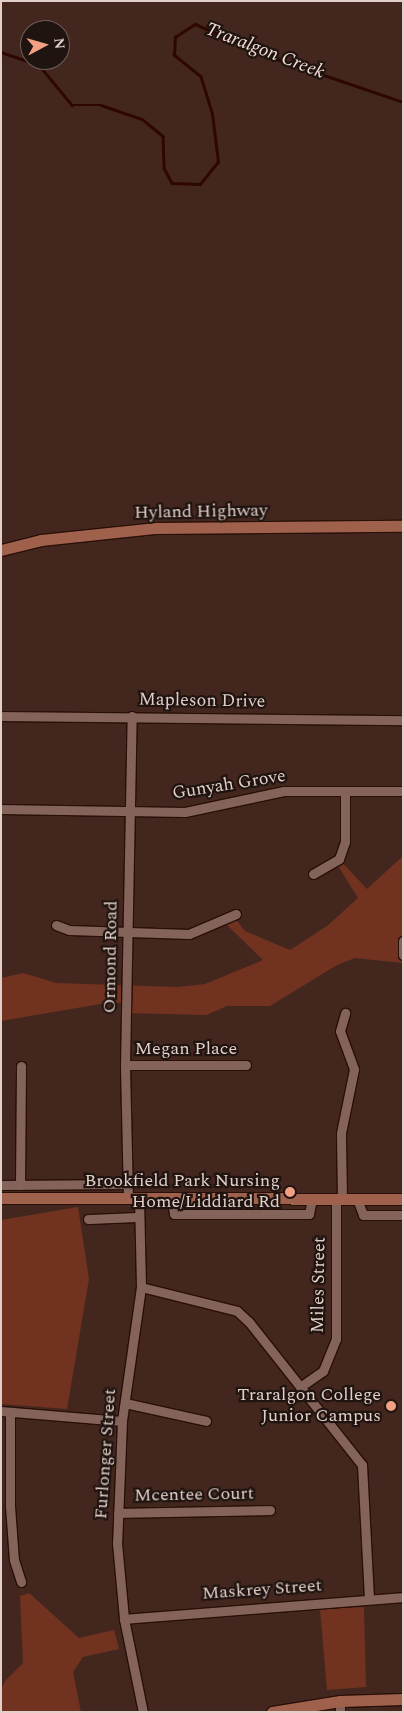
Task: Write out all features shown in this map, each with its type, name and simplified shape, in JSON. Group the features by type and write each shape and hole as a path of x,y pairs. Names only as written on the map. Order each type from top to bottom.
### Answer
{"street":[{"name":"Hyland Highway","path":"1,550 40,540 156,528 403,526"},
{"name":"Mapleson Drive","path":"1,716 403,720"},
{"name":"Ormond Road","path":"132,716 128,809 125,1065 127,1184 134,1198"},
{"name":"Gunyah Grove","path":"1,809 128,809 185,812 284,791 403,791"},
{"path":"313,874 339,859 345,842 345,791"},
{"path":"56,926 69,930 189,934 236,914"},
{"path":"403,940 400,949 403,955"},
{"name":"Miles Street","path":"300,1387 322,1371 336,1339 341,1134 354,1070 340,1031 345,1013"},
{"name":"Megan Place","path":"125,1065 246,1065"},
{"path":"20,1184 21,1066"},
{"path":"1,1184 127,1184"},
{"path":"1,1198 403,1199"},
{"name":"Furlonger Street","path":"134,1198 138,1217 141,1286 122,1421 117,1543 124,1619 143,1712"},
{"path":"357,1198 363,1215 403,1215"},
{"path":"88,1219 138,1217"},
{"path":"141,1286 237,1311 362,1465 369,1598"},
{"path":"125,1403 206,1421"},
{"path":"22,1582 14,1560 6,1411 122,1421"},
{"name":"Mcentee Court","path":"118,1513 270,1510"},
{"name":"Maskrey Street","path":"124,1619 369,1598 403,1597"},
{"path":"272,1712 340,1707 403,1699"}],"shaded area":[{"path":"403,856 403,963 355,958 337,965 270,1006 227,1006 206,1015 126,1013 126,1003 112,1002 1,1021 1,978 23,973 56,983 178,987 205,984 263,960 223,921 232,915 245,931 290,950 327,926 358,898 335,861 339,859 367,889"},
{"path":"78,1207 89,1279 67,1409 1,1404 1,1220"},
{"path":"29,1593 79,1638 114,1630 119,1649 83,1657 73,1672 81,1712 1,1712 1,1690 5,1681 23,1663 20,1596"},
{"path":"364,1607 366,1687 327,1690 320,1609"}],"waterway":[{"name":"Traralgon Creek","path":"1,52 39,65 72,105 101,105 142,119 163,136 164,168 172,183 200,184 218,162 212,114 201,77 174,55 175,37 195,24 271,57 403,102"}],"place":[{"name":"Brookfield Park Nursing Home/Liddiard Rd","path":"290,1192"},
{"name":"Traralgon College Junior Campus","path":"391,1406"}]}
